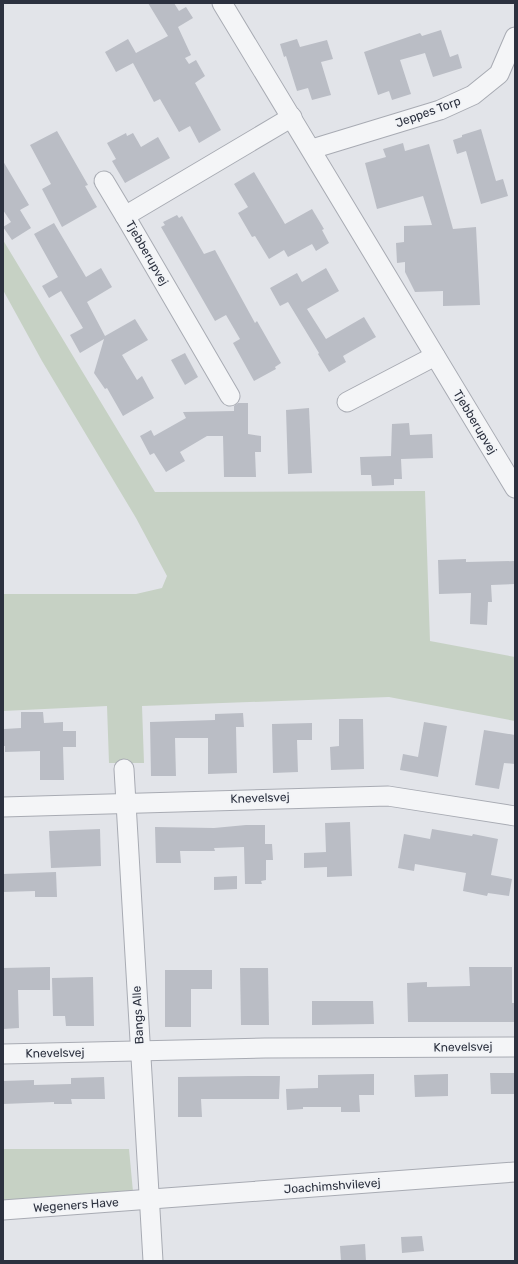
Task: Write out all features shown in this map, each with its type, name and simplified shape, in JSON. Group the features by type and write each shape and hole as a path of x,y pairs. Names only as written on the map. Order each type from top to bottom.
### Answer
{"street":[{"name":"Tjebberupvej","path":"222,3 312,149 515,488"},
{"name":"Jeppes Torp","path":"312,149 440,110 473,95 499,74 515,37"},
{"name":"Tjebberupvej","path":"230,396 125,216 292,117"},
{"path":"104,181 125,216"},
{"path":"347,402 435,356"},
{"name":"Bangs Alle","path":"124,768 153,1261"},
{"name":"Knevelsvej","path":"3,807 126,802 388,796 515,816"},
{"name":"Knevelsvej","path":"3,1054 265,1048 515,1047"},
{"name":"Joachimshvilevej","path":"149,1199 515,1172"},
{"name":"Wegeners Have","path":"3,1210 149,1199"}],"green space":[{"path":"3,240 155,492 425,491 430,641 515,657 515,721 389,697 142,706 144,763 109,763 107,706 3,711 3,594 136,594 162,588 167,576 136,518 42,361 3,290"},
{"path":"3,1149 129,1149 133,1192 3,1202"}],"building":[{"path":"148,3 174,3 179,11 186,7 193,18 178,27 191,55 185,58 189,64 196,60 205,76 195,83 221,130 199,143 190,126 179,132 160,99 154,102 133,63 116,72 105,52 128,39 136,53 168,36"},
{"path":"441,30 450,57 458,54 462,68 433,77 425,53 400,60 411,94 392,100 389,91 378,95 364,52 420,33 422,36"},
{"path":"297,39 300,47 327,40 333,59 321,62 331,95 312,100 308,88 297,91 286,56 284,57 280,44"},
{"path":"481,129 496,181 503,179 508,196 481,204 466,151 457,154 453,140 462,137 462,135"},
{"path":"57,131 88,185 85,186 97,207 62,227 42,189 51,184 30,145"},
{"path":"126,133 127,136 133,133 141,147 158,137 170,158 125,183 112,161 116,159 107,143"},
{"path":"403,143 405,151 429,144 453,229 476,227 480,305 443,306 443,291 415,292 405,272 405,262 397,263 396,243 404,242 404,226 432,225 423,196 377,209 365,163 386,157 383,149"},
{"path":"3,161 29,205 20,210 31,228 12,240 3,227 11,222 3,210"},
{"path":"254,172 285,224 312,209 324,229 322,230 329,243 316,251 312,244 288,257 284,250 269,259 255,236 252,237 238,213 248,207 234,184"},
{"path":"177,215 179,218 182,216 204,254 215,250 255,323 257,321 281,363 275,367 276,369 254,381 233,343 240,339 226,315 215,321 161,227 165,225 163,222"},
{"path":"54,223 86,277 101,268 112,287 87,302 105,336 135,319 148,340 122,355 137,380 142,376 154,398 123,416 107,388 105,389 94,373 104,339 80,353 70,335 83,328 61,291 49,298 42,286 58,277 34,234"},
{"path":"326,268 339,291 307,309 326,339 364,317 376,337 343,356 346,362 329,372 288,302 280,306 270,288 297,273 302,282"},
{"path":"185,353 198,377 185,385 171,360"},
{"path":"238,403 248,403 248,434 261,436 261,452 255,452 256,477 224,477 223,436 207,436 180,452 185,461 166,472 154,453 150,455 140,436 151,430 154,436 186,418 183,412 234,411 234,406"},
{"path":"309,408 312,473 288,474 286,410"},
{"path":"409,423 410,435 432,434 433,458 401,459 402,479 394,479 394,485 372,486 371,475 361,475 360,457 391,456 392,424"},
{"path":"466,559 466,562 515,561 515,584 491,585 492,602 488,602 487,625 470,624 471,593 439,594 438,560"},
{"path":"21,712 43,712 44,723 63,722 63,731 76,731 76,747 63,747 64,780 40,780 40,751 5,752 5,746 3,746 4,729 21,728"},
{"path":"243,713 244,727 236,727 237,773 208,774 208,738 175,738 176,776 151,776 150,722 215,720 215,714"},
{"path":"339,719 363,719 364,769 331,770 330,747 339,746"},
{"path":"424,722 447,726 438,777 400,770 403,754 418,757"},
{"path":"312,723 312,740 297,740 298,772 273,773 272,724"},
{"path":"484,730 515,735 515,764 504,763 499,789 475,785"},
{"path":"350,822 352,876 327,877 327,867 304,868 304,853 326,852 325,823"},
{"path":"265,825 265,844 272,844 273,860 266,860 266,880 261,881 262,884 245,884 244,847 214,848 215,851 180,851 181,863 156,863 155,827 214,828"},
{"path":"100,829 101,866 51,868 49,831"},
{"path":"432,829 498,839 491,875 512,879 509,896 488,893 487,896 463,891 466,873 415,864 414,871 398,868 404,834 430,839"},
{"path":"56,872 57,897 35,897 35,891 3,892 3,874"},
{"path":"237,876 237,889 214,890 214,877"},
{"path":"50,967 50,990 18,990 19,1028 3,1029 3,968"},
{"path":"469,967 512,967 512,1003 515,1003 515,1022 408,1022 407,983 427,982 427,987 470,986"},
{"path":"240,968 268,968 269,1025 241,1025"},
{"path":"165,970 212,970 212,989 191,989 191,1027 165,1027"},
{"path":"93,977 94,1026 66,1026 65,1016 53,1016 52,978"},
{"path":"312,1001 373,1001 374,1024 312,1025"},
{"path":"490,1073 515,1073 515,1094 491,1094"},
{"path":"374,1074 374,1095 359,1095 360,1112 341,1112 341,1107 303,1107 303,1109 287,1110 286,1089 318,1088 318,1075"},
{"path":"448,1074 448,1096 415,1097 414,1075"},
{"path":"280,1076 279,1099 201,1099 202,1117 178,1117 178,1077"},
{"path":"104,1077 105,1099 71,1099 72,1104 54,1104 54,1102 3,1104 3,1081 34,1080 34,1085 71,1084 71,1078"},
{"path":"422,1236 424,1251 402,1253 401,1237"},
{"path":"365,1244 366,1261 341,1261 340,1246"}]}
